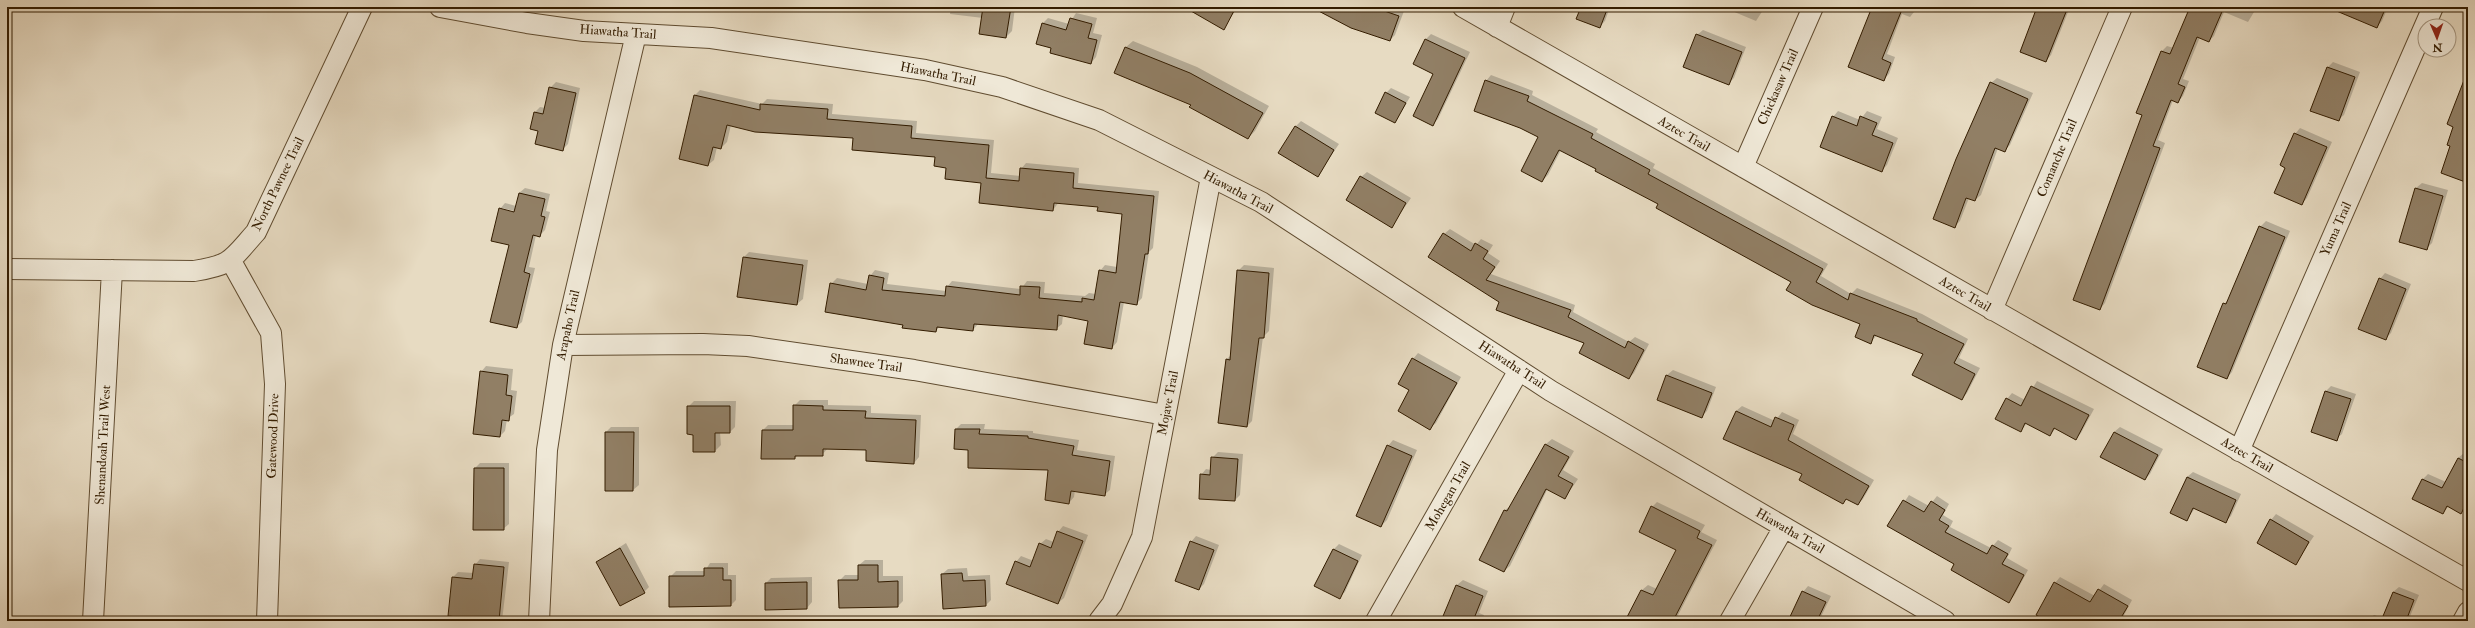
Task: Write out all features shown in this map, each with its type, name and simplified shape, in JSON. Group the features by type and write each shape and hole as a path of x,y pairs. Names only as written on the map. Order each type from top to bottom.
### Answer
{"street":[{"name":"North Pawnee Trail","path":"7,268 194,271 219,267 231,261 256,232 362,7"},
{"name":"Hiawatha Trail","path":"440,7 534,24 584,31 711,38 925,70 1002,87 1099,120 1261,202 1551,391 1945,621"},
{"name":"Aztec Trail","path":"1463,7 2468,581"},
{"path":"1497,26 1505,7"},
{"name":"Chickasaw Trail","path":"1743,168 1813,7"},
{"name":"Comanche Trail","path":"1992,310 2122,7"},
{"name":"Yuma Trail","path":"2239,451 2433,7"},
{"name":"Arapaho Trail","path":"539,621 547,450 563,345 636,34"},
{"name":"Mojave Trail","path":"1099,621 1112,604 1142,537 1211,176"},
{"name":"Gatewood Drive","path":"231,261 271,334 274,384 267,621"},
{"name":"Shenandoah Trail West","path":"93,621 112,270"},
{"name":"Shawnee Trail","path":"563,345 703,344 748,346 922,371 1166,415"},
{"name":"Mohegan Trail","path":"1376,621 1519,370"},
{"path":"1730,621 1784,527"},
{"path":"2463,621 2468,612"}],"building":[{"path":"983,7 1011,7 1006,38 979,34"},
{"path":"1184,7 1236,7 1224,30"},
{"path":"1311,7 1373,7 1399,16 1390,41 1351,28"},
{"path":"1581,7 1608,7 1600,28 1576,19"},
{"path":"1872,7 1903,7 1882,59 1891,63 1884,81 1848,67"},
{"path":"2037,7 2068,7 2046,62 2020,52"},
{"path":"2190,7 2224,7 2209,42 2197,37 2178,84 2185,87 2178,103 2171,100 2153,146 2160,148 2100,310 2073,300 2142,115 2136,113 2161,51 2170,54"},
{"path":"2327,7 2386,7 2377,28"},
{"path":"1070,18 1092,24 1088,38 1097,40 1091,64 1050,53 1051,48 1036,44 1042,23 1066,30"},
{"path":"1696,34 1742,52 1729,85 1683,67"},
{"path":"1425,39 1465,58 1433,126 1413,116 1433,74 1413,64"},
{"path":"1125,47 1190,73 1263,113 1248,139 1189,107 1191,105 1114,73"},
{"path":"2327,67 2355,77 2339,121 2310,111"},
{"path":"2466,75 2468,75 2468,183 2441,173 2450,146 2447,145 2453,127 2447,124"},
{"path":"1485,80 1529,96 1527,101 1593,134 1591,138 1650,170 1648,174 1823,269 1816,282 1848,300 1850,293 1917,319 1917,321 1964,344 1954,363 1975,374 1962,400 1912,375 1923,354 1874,335 1871,344 1855,337 1860,324 1812,305 1786,290 1791,282 1656,208 1658,204 1595,171 1596,169 1559,150 1542,182 1521,171 1538,137 1520,128 1474,111"},
{"path":"1990,82 2028,99 2005,152 1995,148 1975,201 1966,198 1955,228 1933,219 1956,159"},
{"path":"549,87 576,93 563,151 535,144 538,131 530,129 534,112 543,114"},
{"path":"1385,92 1406,103 1395,123 1375,113"},
{"path":"694,95 760,110 760,104 828,109 827,119 912,126 911,138 989,145 986,178 1019,181 1020,168 1074,173 1073,188 1154,196 1148,254 1145,254 1137,305 1120,302 1112,349 1084,344 1088,321 1058,315 1057,330 974,324 973,331 937,327 936,332 902,328 903,325 825,312 830,283 866,290 869,275 884,278 882,290 945,296 946,286 1020,295 1020,286 1040,287 1039,298 1082,302 1082,298 1094,300 1099,270 1116,273 1122,214 1097,211 1098,207 1054,203 1053,211 979,203 981,183 945,179 946,168 934,166 935,157 852,150 853,138 755,132 727,125 721,149 713,147 708,166 679,159"},
{"path":"1832,116 1857,126 1860,116 1877,123 1872,135 1893,143 1882,172 1820,147"},
{"path":"1295,126 1334,150 1318,177 1278,153"},
{"path":"2294,133 2327,147 2302,205 2274,193 2285,168 2280,165"},
{"path":"1360,176 1406,203 1392,228 1346,200"},
{"path":"2415,188 2443,196 2427,250 2399,242"},
{"path":"519,193 545,199 541,216 545,217 540,237 533,235 524,272 530,274 517,328 490,322 509,245 491,241 499,208 514,212"},
{"path":"2259,226 2285,237 2227,379 2197,367 2223,303 2226,304"},
{"path":"1443,233 1471,251 1475,243 1488,251 1483,259 1495,267 1486,280 1571,310 1568,317 1625,348 1628,341 1644,350 1629,379 1579,353 1584,343 1496,310 1499,302 1428,257"},
{"path":"743,257 803,265 797,305 737,297"},
{"path":"1237,270 1269,273 1264,338 1259,338 1247,427 1218,423 1226,359 1230,360"},
{"path":"2379,278 2406,289 2386,340 2358,329"},
{"path":"1412,358 1457,383 1430,430 1398,411 1409,390 1398,384"},
{"path":"480,371 508,375 506,395 512,396 509,421 502,420 500,437 473,434"},
{"path":"1666,375 1712,393 1702,418 1657,400"},
{"path":"2031,386 2089,415 2076,440 2054,428 2050,436 2025,423 2021,432 1995,419 2006,398 2021,406"},
{"path":"2325,391 2351,399 2337,441 2311,432"},
{"path":"793,405 823,406 823,410 866,411 865,418 916,420 914,464 866,461 866,450 823,449 823,456 795,456 795,459 761,459 762,430 793,430"},
{"path":"687,406 730,406 730,433 715,433 715,452 693,452 693,435 687,434"},
{"path":"1736,411 1771,427 1775,417 1794,425 1788,440 1869,486 1858,505 1846,499 1843,504 1799,480 1802,474 1723,439"},
{"path":"955,429 980,429 979,434 1028,436 1028,438 1074,446 1072,455 1110,461 1105,496 1071,491 1069,504 1045,500 1048,470 968,468 968,450 954,449"},
{"path":"605,432 634,432 633,491 605,491"},
{"path":"2114,432 2158,455 2145,480 2100,457"},
{"path":"1545,444 1569,457 1558,476 1573,484 1565,499 1546,489 1504,572 1479,560 1504,510 1507,511"},
{"path":"1387,445 1412,456 1381,527 1356,516"},
{"path":"1211,457 1238,459 1235,501 1199,499 1200,474 1210,475"},
{"path":"2458,458 2468,463 2468,500 2461,514 2447,506 2443,514 2412,499 2422,479 2442,488"},
{"path":"474,468 504,468 504,530 473,530"},
{"path":"2187,477 2236,500 2226,523 2193,508 2187,521 2170,513"},
{"path":"1903,500 1924,512 1931,501 1945,510 1939,520 1949,526 1945,532 1987,554 1992,545 2008,554 2002,564 2024,575 2009,603 1951,570 1954,564 1887,526"},
{"path":"1651,506 1700,531 1697,538 1712,545 1673,621 1625,621 1641,590 1653,595 1676,550 1639,532"},
{"path":"2270,519 2309,542 2296,565 2257,543"},
{"path":"1057,531 1083,541 1058,604 1006,584 1015,561 1030,567 1039,543 1051,548"},
{"path":"1190,541 1214,550 1199,590 1175,581"},
{"path":"620,548 645,593 620,606 596,562"},
{"path":"1333,549 1358,561 1340,599 1314,586"},
{"path":"474,564 504,567 499,621 467,621 467,618 448,616 452,577 472,579"},
{"path":"858,565 878,565 878,582 898,581 898,607 839,608 838,580 858,580"},
{"path":"704,568 723,568 723,580 731,580 731,606 669,607 669,576 704,576"},
{"path":"962,573 963,581 985,580 986,606 943,609 941,574"},
{"path":"807,582 807,609 765,610 765,583"},
{"path":"2054,582 2090,602 2098,589 2128,606 2119,621 2047,621 2036,615"},
{"path":"1456,585 1483,596 1473,621 1441,621"},
{"path":"1802,591 1826,602 1817,621 1788,621"},
{"path":"2393,592 2414,600 2406,621 2381,621"}]}
